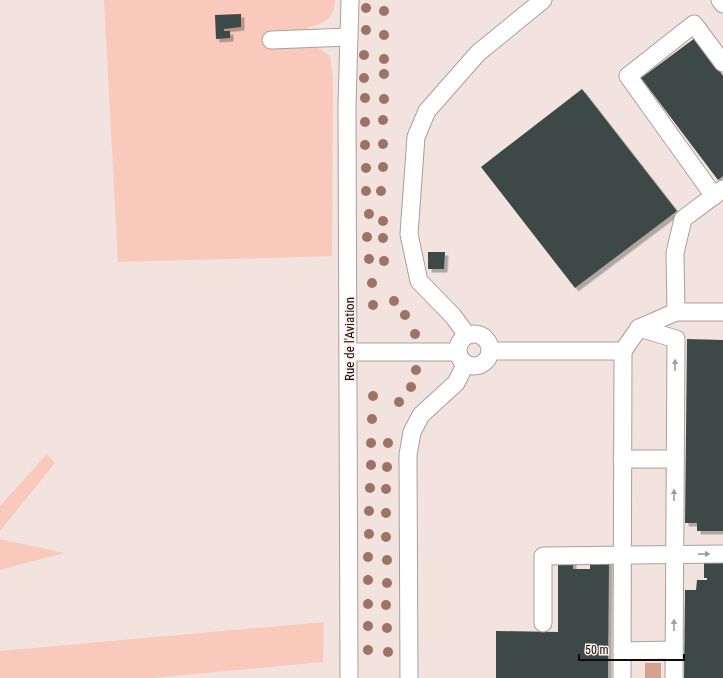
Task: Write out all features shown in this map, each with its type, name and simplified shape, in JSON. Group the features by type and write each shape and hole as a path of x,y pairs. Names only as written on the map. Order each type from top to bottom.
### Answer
{"street":[{"name":"Rue de l'Aviation","path":"350,0 347,105 350,678"},
{"path":"467,335 453,316 419,281 409,234 416,137 427,111 478,53 543,0"},
{"path":"720,0 723,4"},
{"path":"676,312 675,254 683,219 719,193 628,76 694,24 723,63"},
{"path":"271,40 349,37"},
{"path":"622,678 624,556 622,459 624,351 639,328 676,312 723,312"},
{"path":"639,328 676,339 674,459 674,678"},
{"path":"349,352 461,358 472,367 485,363 489,358 490,351 486,340 482,336 472,334 467,335 458,345 461,358 456,383 422,415 412,432 408,456 408,678"},
{"path":"490,351 624,351"},
{"path":"622,459 674,459"},
{"path":"543,623 543,556 723,554"},
{"path":"622,651 673,650"}],"shaded area":[{"path":"104,0 335,0 333,12 327,20 307,28 307,45 320,49 330,56 333,77 332,256 118,262"},
{"path":"47,454 55,463 0,531 0,506"},
{"path":"0,539 64,553 0,570"},
{"path":"324,622 323,662 154,678 0,678 0,651"},
{"path":"645,663 661,663 661,678 645,678"}],"building":[{"path":"241,14 241,27 224,29 224,31 230,31 230,38 216,39 215,15"},
{"path":"695,38 723,76 723,176 718,180 641,78"},
{"path":"582,89 677,211 575,288 481,167"},
{"path":"428,252 445,252 444,269 428,269"},
{"path":"687,339 723,340 723,531 697,531 697,523 685,523"},
{"path":"558,561 573,561 573,569 590,569 590,561 609,561 608,678 496,678 496,631 558,632"},
{"path":"704,562 723,563 723,678 684,678 685,590 696,590 697,580 707,580 707,578 704,578"}]}
